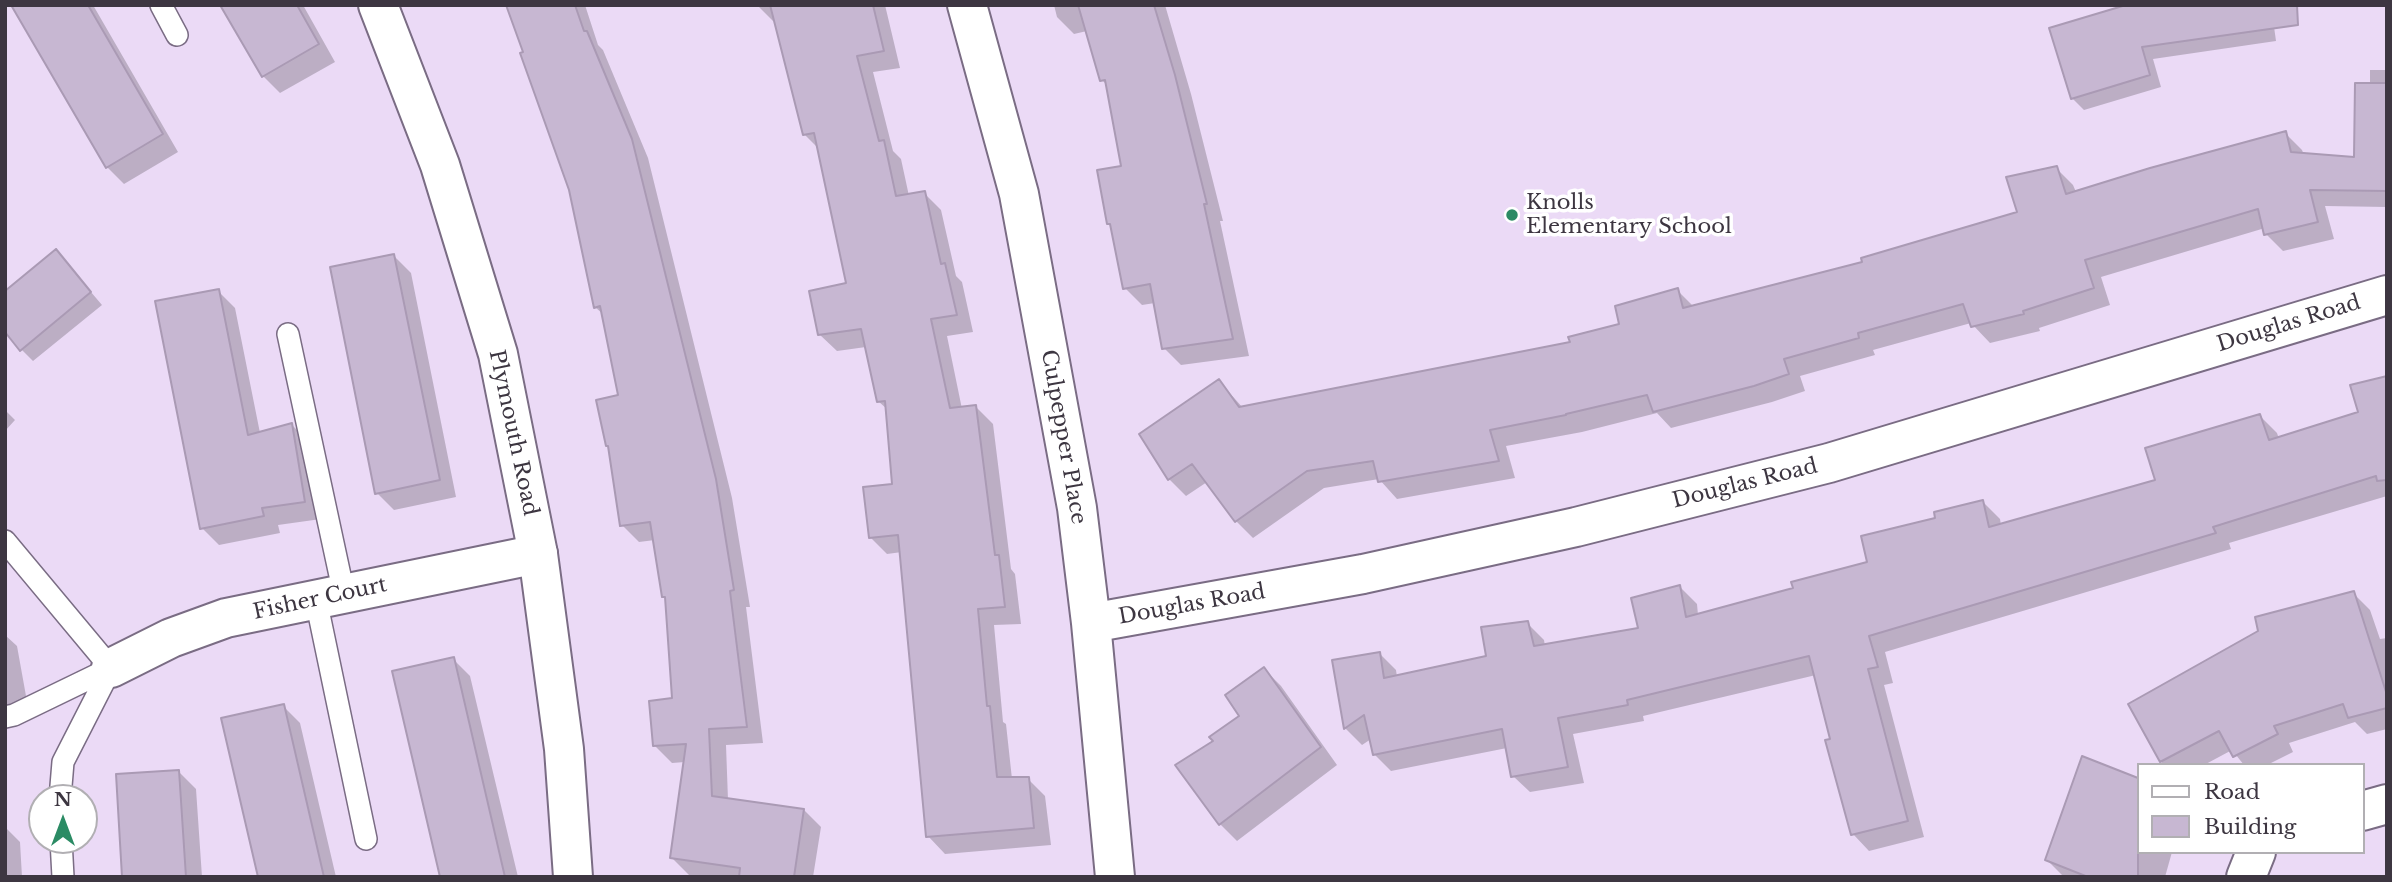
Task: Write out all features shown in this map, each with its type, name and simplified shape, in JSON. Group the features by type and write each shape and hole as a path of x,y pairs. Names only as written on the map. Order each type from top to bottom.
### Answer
{"street":[{"name":"Plymouth Road","path":"378,5 440,165 498,354 538,554 564,748 573,877"},
{"name":"Culpepper Place","path":"967,5 1019,194 1077,508 1091,623 1115,877"},
{"name":"Douglas Road","path":"1091,623 1363,575 1576,527 1843,459 2387,295"},
{"name":"Fisher Court","path":"111,668 171,638 226,618 538,554"},
{"path":"2364,810 2387,804"},
{"path":"2246,877 2255,854"}],"lane":[{"path":"161,5 177,35"},
{"path":"288,334 366,839"},
{"path":"5,541 111,668"},
{"path":"5,717 111,668"},
{"path":"61,784 63,762 111,668"},
{"path":"62,854 63,877"}],"building":[{"path":"11,5 88,5 163,134 106,168"},
{"path":"220,5 297,5 319,44 262,77"},
{"path":"506,5 575,5 632,139 716,479 734,590 730,591 747,727 709,729 712,796 804,809 794,877 739,877 740,868 670,858 686,744 653,746 649,701 672,698 665,597 662,597 650,522 620,526 608,446 596,400 618,395 600,306 594,308 569,190 520,53 523,52"},
{"path":"770,5 873,5 884,51 857,56 879,141 884,140 896,196 925,191 941,264 945,263 957,315 931,319 950,408 976,405 995,555 999,555 1005,607 978,609 997,777 1029,777 1034,828 926,837 898,535 869,538 863,487 892,484 885,401 877,402 861,329 818,335 809,291 846,283 814,133 803,135"},
{"path":"1078,5 1154,5 1175,75 1207,204 1204,204 1233,339 1162,349 1150,284 1123,289 1097,170 1121,166 1105,80 1100,81"},
{"path":"2126,5 2297,5 2298,25 2142,47 2150,75 2071,99 2049,28"},
{"path":"2355,83 2387,83 2387,191 2310,190 2318,222 2264,235 2258,209 2085,260 2094,288 2023,311 2024,314 1971,327 1963,304 1858,333 1859,338 1784,359 1789,374 1754,386 1653,412 1647,395 1490,430 1499,461 1378,482 1373,461 1307,471 1235,522 1192,464 1168,480 1139,434 1219,379 1239,407 1570,342 1568,337 1619,324 1615,306 1678,288 1683,308 1862,262 1861,258 2017,212 2006,177 2057,166 2066,194 2286,131 2291,152 2354,157"},
{"path":"56,249 91,292 20,351 5,332 5,291"},
{"path":"394,254 440,480 375,494 330,267"},
{"path":"219,289 248,435 292,423 305,502 262,508 264,516 200,529 155,301"},
{"path":"2387,376 2387,480 2377,481 2376,476 2213,527 2216,533 1869,636 1878,667 1868,669 1908,821 1851,835 1825,740 1830,739 1809,656 1627,700 1628,705 1558,718 1568,767 1511,777 1502,729 1373,755 1364,715 1344,729 1332,660 1380,652 1384,678 1486,656 1481,627 1528,621 1534,646 1638,628 1631,598 1680,585 1686,617 1793,588 1791,582 1867,562 1861,536 1935,518 1934,512 1983,500 1989,527 2155,480 2145,448 2260,414 2269,440 2358,412 2350,385"},
{"path":"2354,591 2387,695 2387,708 2348,718 2343,704 2274,726 2278,734 2233,757 2219,731 2160,762 2128,704 2258,631 2255,617"},
{"path":"454,657 505,877 440,877 392,671"},
{"path":"1264,667 1321,747 1219,825 1175,765 1213,741 1209,737 1239,716 1225,695"},
{"path":"284,704 324,877 258,877 221,718"},
{"path":"2082,756 2136,777 2138,877 2088,877 2045,860"},
{"path":"179,770 186,877 122,877 116,774"}],"place":[{"name":"Knolls Elementary School","path":"1512,215"}]}
